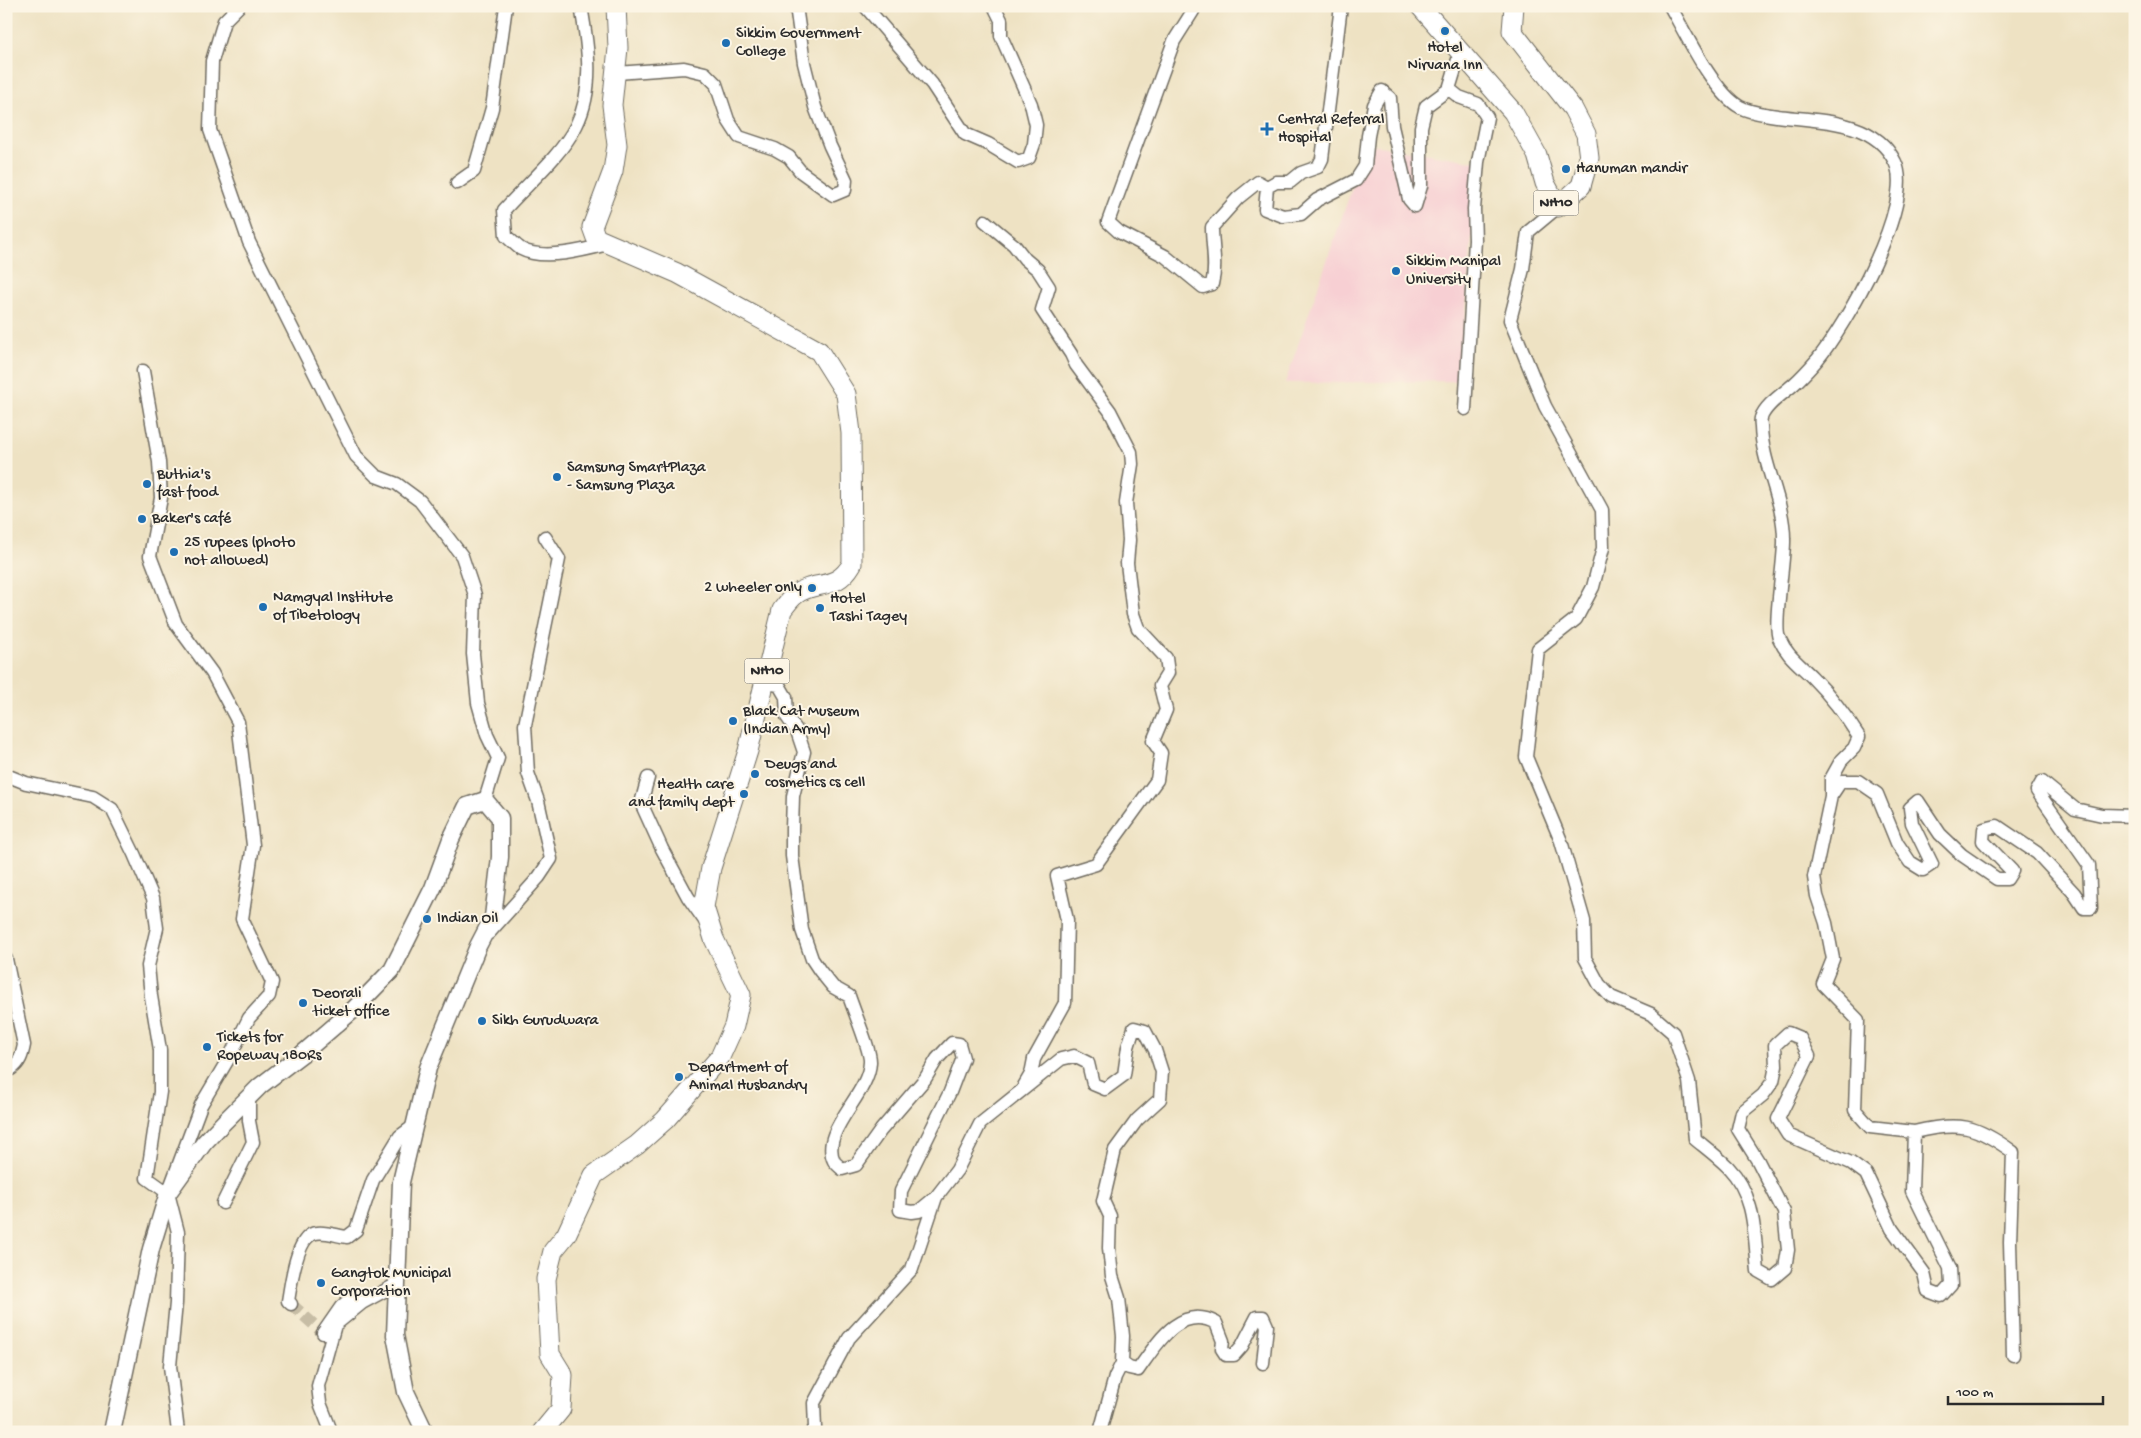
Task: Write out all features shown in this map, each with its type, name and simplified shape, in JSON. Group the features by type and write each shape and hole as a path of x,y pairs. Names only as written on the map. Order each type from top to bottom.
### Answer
{"highway":[{"name":"NH10","path":"542,1432 561,1409 563,1375 550,1354 549,1345 546,1279 553,1250 566,1235 594,1174 636,1145 665,1120 720,1057 734,1026 741,995 710,929 704,907 711,868 748,751 782,610 796,594 829,584 845,576 852,564 851,433 846,394 819,351 677,273 596,238 592,227 613,171 617,145 612,105 617,73 616,6"},
{"name":"NH10","path":"1420,6 1513,112 1537,155 1545,182 1558,207 1581,186 1589,158 1586,134 1573,109 1512,31 1514,6"}],"main road":[{"path":"112,1432 151,1249 168,1192 204,1143 249,1097 345,1017 392,970 433,888 451,839 467,806 485,800 500,818 500,857 493,917 478,946 428,1068 401,1182 395,1335 406,1392 425,1432"}],"street":[{"path":"239,6 224,21 212,61 210,130 249,242 356,456 376,476 397,484 420,501 462,556 475,595 473,654 478,703 488,735 498,758 485,800"},
{"path":"457,183 474,171 492,108 506,6"},
{"path":"581,6 588,49 587,93 576,126 553,158 504,210 506,236 522,250 549,255 570,253 608,244"},
{"path":"617,73 684,68 705,73 716,84 728,120 739,137 775,148 789,157 801,172 832,195 845,190 846,180 815,107 804,63 796,6"},
{"path":"865,6 932,84 965,134 988,144 1018,162 1029,158 1034,144 1036,125 1031,104 1001,36 1001,20 994,6"},
{"path":"1192,6 1193,11 1174,41 1108,222 1119,232 1165,256 1203,287 1212,284 1216,272 1212,248 1212,228 1238,198 1258,182 1267,187"},
{"path":"1267,187 1276,182 1290,182 1301,173 1318,167 1322,159 1341,6"},
{"path":"1670,6 1720,91 1741,108 1765,114 1855,126 1881,142 1896,162 1900,185 1895,212 1884,242 1866,280 1836,334 1818,360 1796,383 1775,399 1761,418 1761,444 1781,512 1784,538 1777,634 1787,654 1813,678 1849,719 1859,737 1854,748 1841,761 1831,779 1831,796 1814,877 1816,896 1826,923 1833,959 1823,984 1858,1020 1856,1110 1870,1126 1914,1132 1937,1126 1963,1126 1990,1135 2013,1152 2010,1242 2013,1355"},
{"path":"1267,187 1265,209 1283,216 1301,214 1316,200 1356,180 1365,166 1374,105 1382,91 1390,98 1392,126 1409,199 1415,206 1421,186 1421,127 1426,106 1449,89 1460,52"},
{"path":"1449,89 1459,97 1478,104 1486,117 1478,162 1474,209 1475,240 1465,409"},
{"path":"1558,207 1528,232 1523,269 1510,320 1545,406 1602,510 1603,548 1593,587 1576,619 1538,649 1526,757 1561,841 1584,920 1585,958 1599,984 1611,997 1651,1014 1673,1034 1689,1081 1695,1139 1728,1167 1744,1188 1753,1212 1758,1272 1772,1279 1785,1268 1788,1250 1784,1212 1758,1161 1738,1128 1742,1112 1764,1095 1773,1081 1776,1066 1775,1046 1788,1033 1800,1038 1810,1056 1778,1119 1788,1135 1851,1163 1866,1174 1892,1229 1924,1273 1928,1291 1941,1296 1951,1285 1950,1268 1912,1191 1914,1132"},
{"path":"985,221 1014,245 1025,259 1038,270 1049,287 1042,310 1072,354 1076,365 1110,411 1131,452 1132,464 1126,502 1129,540 1127,563 1133,614 1138,628 1166,658 1168,673 1160,686 1166,710 1153,742 1161,753 1157,780 1096,864 1057,876 1067,920 1065,1004 1034,1059 1031,1074 1021,1091"},
{"path":"144,371 159,462 160,498 150,556 176,624 212,673 238,722 253,845 242,919 272,982 268,996 249,1018 202,1105 168,1192 178,1232 176,1303 170,1366 178,1432"},
{"path":"478,946 539,877 551,859 538,801 528,773 525,725 560,559 545,538"},
{"path":"765,683 779,685 786,698 788,717 797,731 804,752 793,796 792,829 792,856 802,930 812,960 833,987 849,996 871,1060 868,1078 859,1095 841,1119 832,1142 834,1160 842,1169 856,1165 882,1130 925,1079 937,1059 952,1043 959,1044 963,1058 950,1092 901,1191 900,1210 920,1211 936,1197 957,1170 980,1124 1061,1059 1074,1056 1088,1063 1093,1084 1105,1089 1124,1075 1128,1047 1134,1028 1145,1031 1155,1050 1162,1072 1160,1099 1137,1120 1115,1150 1103,1201 1110,1216 1109,1248 1112,1276 1119,1298 1123,1336 1122,1363 1115,1378 1100,1432"},
{"path":"6,775 26,783 93,798 112,809 153,898 157,928 148,966 160,1050 160,1092 148,1178 168,1192"},
{"path":"648,778 641,803 662,849 688,897 710,929"},
{"path":"1831,796 1841,781 1858,781 1877,794 1897,843 1910,862 1923,870 1932,864 1912,823 1910,808 1918,801 1940,834 1962,855 1997,879 2007,879 2012,871 1983,841 1984,829 1997,826 2037,853 2074,893 2084,908 2091,908 2090,865 2037,790 2042,782 2075,809 2102,815 2135,816"},
{"path":"6,959 24,1045 21,1058 16,1066 11,1069 6,1067"},
{"path":"223,1202 253,1142 249,1122 249,1097"},
{"path":"291,1304 288,1301 298,1251 308,1237 315,1232 347,1237 356,1230 373,1180 400,1136 415,1126"},
{"path":"812,1432 815,1428 814,1403 849,1338 912,1269 936,1197"},
{"path":"331,1431 320,1403 318,1386 335,1325 362,1303 397,1284"},
{"path":"322,1333 341,1306 351,1298 362,1303"},
{"path":"1122,1363 1129,1368 1138,1370 1167,1330 1182,1321 1197,1317 1208,1318 1216,1323 1223,1341 1222,1349 1226,1355 1234,1355 1242,1346 1257,1317 1263,1317 1267,1326 1263,1363"}],"shaded area":[{"name":"Sikkim Manipal University","path":"1367,144 1478,162 1460,381 1285,383"}],"tunnel":[{"path":"291,1304 323,1333"}],"place":[{"name":"Hotel Nirvana Inn","path":"1445,31"},
{"name":"Sikkim Government College","path":"726,43"},
{"name":"Central Referral Hospital","path":"1267,129"},
{"name":"Hanuman mandir","path":"1566,169"},
{"name":"Sikkim Manipal University","path":"1396,271"},
{"name":"Samsung SmartPlaza - Samsung Plaza","path":"557,477"},
{"name":"Buthia's fast food","path":"147,484"},
{"name":"Baker's café","path":"142,519"},
{"name":"25 rupees (photo not allowed)","path":"174,552"},
{"name":"2 wheeler only","path":"812,588"},
{"name":"Namgyal Institute of Tibetology","path":"263,607"},
{"name":"Hotel Tashi Tagey","path":"820,608"},
{"name":"Black Cat Museum (Indian Army)","path":"733,721"},
{"name":"Deugs and cosmetics cs cell","path":"755,774"},
{"name":"Health care and family dept","path":"744,794"},
{"name":"Indian Oil","path":"427,919"},
{"name":"Deorali ticket office","path":"303,1003"},
{"name":"Sikh Gurudwara","path":"482,1021"},
{"name":"Tickets for Ropeway 180Rs","path":"207,1047"},
{"name":"Department of Animal Husbandry","path":"679,1077"},
{"name":"Gangtok Municipal Corporation","path":"321,1283"}]}
